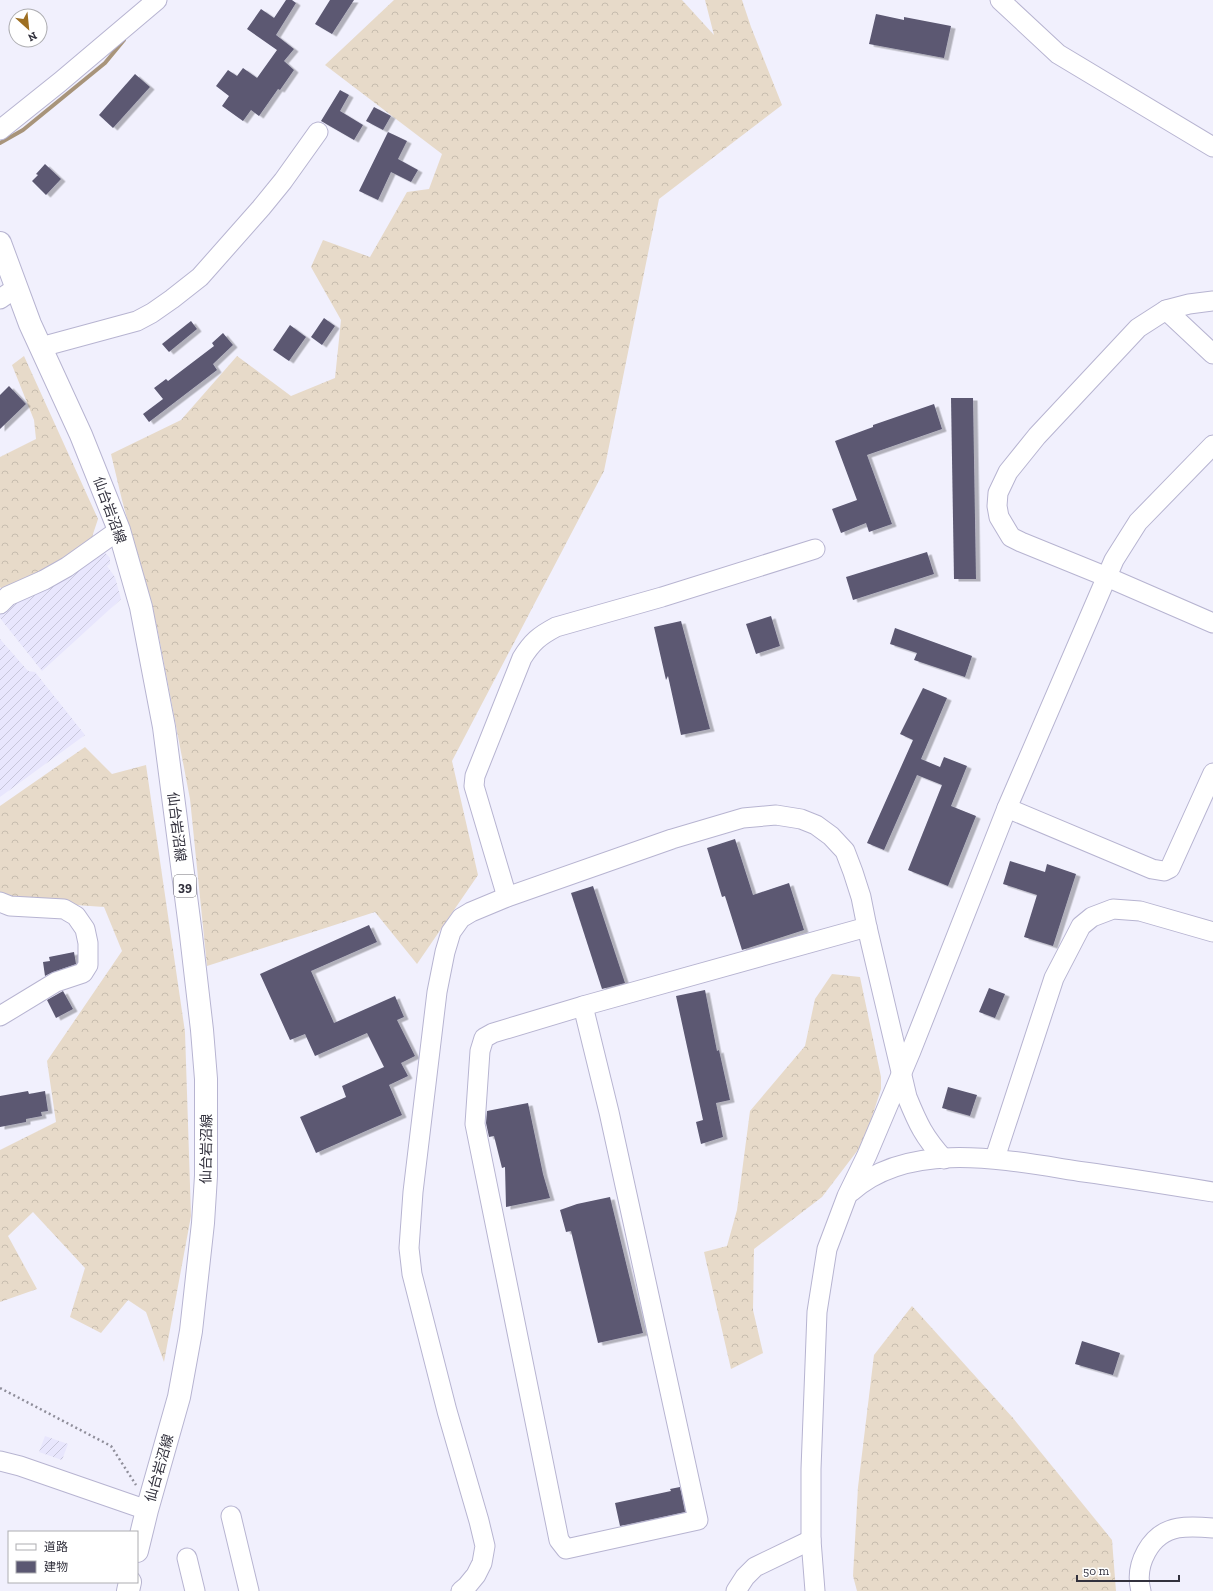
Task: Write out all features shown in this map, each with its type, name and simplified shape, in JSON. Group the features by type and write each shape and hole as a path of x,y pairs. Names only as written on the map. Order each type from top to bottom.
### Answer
{"main road":[{"name":"仙台岩沼線","path":"0,243 8,294 41,347 80,435 119,530 141,607 164,727 191,935 206,1079 206,1176 204,1215 190,1331 179,1396 138,1547"}],"street":[{"path":"0,130 60,82 157,0"},
{"path":"1000,0 1058,54 1213,147"},
{"path":"41,347 137,321 152,313 172,299 200,277 262,208 318,132"},
{"path":"1213,301 1189,304 1166,310 1138,328 1038,436 1008,472 998,493 997,506 999,518 1011,537 1213,623"},
{"path":"1166,310 1213,354"},
{"path":"815,1591 811,1540 811,1469 817,1312 827,1250 847,1196 867,1155 902,1072 1007,808 1108,577 1114,560 1138,522 1213,445"},
{"path":"0,604 8,596 44,580 67,567 119,530"},
{"path":"508,897 474,786 474,776 522,658 529,647 540,635 556,628 662,597 815,549"},
{"path":"1007,808 1152,870 1164,871 1170,868 1213,774"},
{"path":"461,1591 468,1586 476,1575 482,1563 485,1546 447,1412 412,1274 408,1248 437,992 445,952 451,932 461,918 471,912 508,897 672,839 743,818 776,815 801,819 816,825 831,836 845,851 861,897 892,1038 902,1072 907,1097 917,1122 928,1141 944,1159"},
{"path":"0,902 10,906 64,909 76,916 85,929 88,943 88,965 83,973 56,982 0,1016"},
{"path":"995,1158 1054,978 1081,926 1092,917 1113,909 1140,911 1213,932"},
{"path":"583,1006 608,1112 698,1520 566,1549 559,1540 475,1124 480,1051 484,1038 493,1033 583,1006 867,927"},
{"path":"847,1196 863,1181 879,1172 925,1159 995,1158 1213,1192"},
{"path":"0,1461 20,1466 147,1510"},
{"path":"231,1516 249,1591"},
{"path":"1141,1591 1139,1579 1141,1562 1148,1546 1162,1535 1177,1528 1213,1528"},
{"path":"736,1591 745,1577 755,1567 811,1540"},
{"path":"187,1558 195,1591"}],"path":[{"path":"0,1388 111,1446 133,1479"}],"shaded area":[{"path":"101,548 110,558 110,564 107,566 115,577 121,599 42,671 0,618 0,609"},
{"path":"0,639 28,671 35,672 85,735 0,797"},
{"path":"45,1436 68,1444 62,1460 39,1452"}],"green space":[{"path":"394,0 682,0 714,35 705,0 742,0 751,27 782,105 659,199 604,471 452,761 478,875 417,964 375,912 207,966 190,799 157,627 111,454 181,420 237,356 291,396 335,378 341,320 311,267 323,240 370,257 407,192 429,189 442,154 325,65"},
{"path":"24,356 98,519 88,549 2,589 0,587 0,457 36,439 34,420 12,365"},
{"path":"85,747 112,774 146,765 185,1032 191,1216 164,1362 146,1312 128,1300 101,1333 70,1317 85,1268 33,1212 8,1236 37,1289 0,1302 0,1150 56,1122 47,1061 122,951 104,907 5,900 0,904 0,806"},
{"path":"832,974 860,977 881,1077 881,1089 864,1142 822,1197 754,1249 753,1310 763,1353 731,1369 704,1252 727,1246 737,1210 750,1111 805,1046 815,999"},
{"path":"912,1306 1013,1418 1112,1540 1116,1591 857,1591 853,1576 858,1487 874,1355"}],"building":[{"path":"286,0 292,0 296,3 276,35 294,49 284,61 294,70 280,90 278,89 259,116 251,110 243,121 222,106 229,96 216,86 228,70 237,76 243,68 257,78 277,50 247,29 261,9 274,18"},
{"path":"330,0 354,0 332,34 315,24"},
{"path":"876,14 904,20 904,17 951,26 944,58 869,44"},
{"path":"135,74 150,87 113,128 99,115"},
{"path":"340,90 349,95 340,111 363,125 354,140 321,121"},
{"path":"374,107 391,116 383,130 366,121"},
{"path":"388,132 407,141 398,159 418,170 411,182 391,172 378,200 359,191"},
{"path":"45,164 61,179 46,195 32,181"},
{"path":"324,318 335,326 322,345 311,337"},
{"path":"191,321 197,329 169,352 162,344"},
{"path":"290,325 306,337 289,361 273,350"},
{"path":"223,333 233,345 213,364 217,370 149,422 143,414 163,399 154,388 166,379 168,381 214,346 212,343"},
{"path":"9,386 26,404 0,429 0,395"},
{"path":"951,398 973,398 976,579 954,579"},
{"path":"934,404 942,429 867,455 892,524 869,532 866,523 841,533 832,509 857,500 835,441 873,427 873,425"},
{"path":"927,552 934,574 853,600 846,577"},
{"path":"771,616 780,646 756,654 746,624"},
{"path":"681,621 710,729 681,735 668,676 666,680 654,627"},
{"path":"895,628 972,656 965,677 914,660 917,653 890,644"},
{"path":"923,688 947,698 921,759 940,767 944,757 967,766 951,806 976,816 948,886 908,870 942,785 917,775 884,850 867,843 913,740 900,734"},
{"path":"735,839 753,895 789,883 804,930 742,950 725,896 722,897 707,848"},
{"path":"1010,861 1045,872 1047,864 1076,874 1053,946 1024,937 1037,895 1003,884"},
{"path":"593,886 625,983 602,989 571,893"},
{"path":"369,925 377,942 311,971 334,1023 395,996 404,1017 397,1020 415,1056 401,1063 408,1076 389,1085 402,1115 316,1153 300,1117 346,1097 342,1086 384,1067 367,1033 315,1056 305,1034 290,1040 260,974"},
{"path":"74,952 76,964 45,976 43,962 50,961 49,957"},
{"path":"989,988 1005,994 995,1018 979,1012"},
{"path":"705,990 717,1051 719,1050 730,1100 716,1103 723,1137 701,1144 696,1122 703,1120 676,996"},
{"path":"63,991 73,1009 56,1018 47,1000"},
{"path":"948,1087 977,1095 970,1116 942,1108"},
{"path":"28,1091 29,1094 45,1091 48,1111 41,1112 42,1116 26,1119 26,1122 0,1127 0,1096"},
{"path":"528,1103 543,1174 550,1198 506,1207 505,1167 502,1168 494,1136 489,1137 486,1123 487,1111"},
{"path":"610,1197 643,1333 598,1343 571,1231 566,1232 560,1210 577,1204"},
{"path":"1082,1341 1120,1353 1113,1375 1075,1364"},
{"path":"680,1487 685,1512 620,1526 615,1503 671,1491 670,1489"}],"waterway":[{"path":"0,143 23,130 105,63 124,40"}]}
